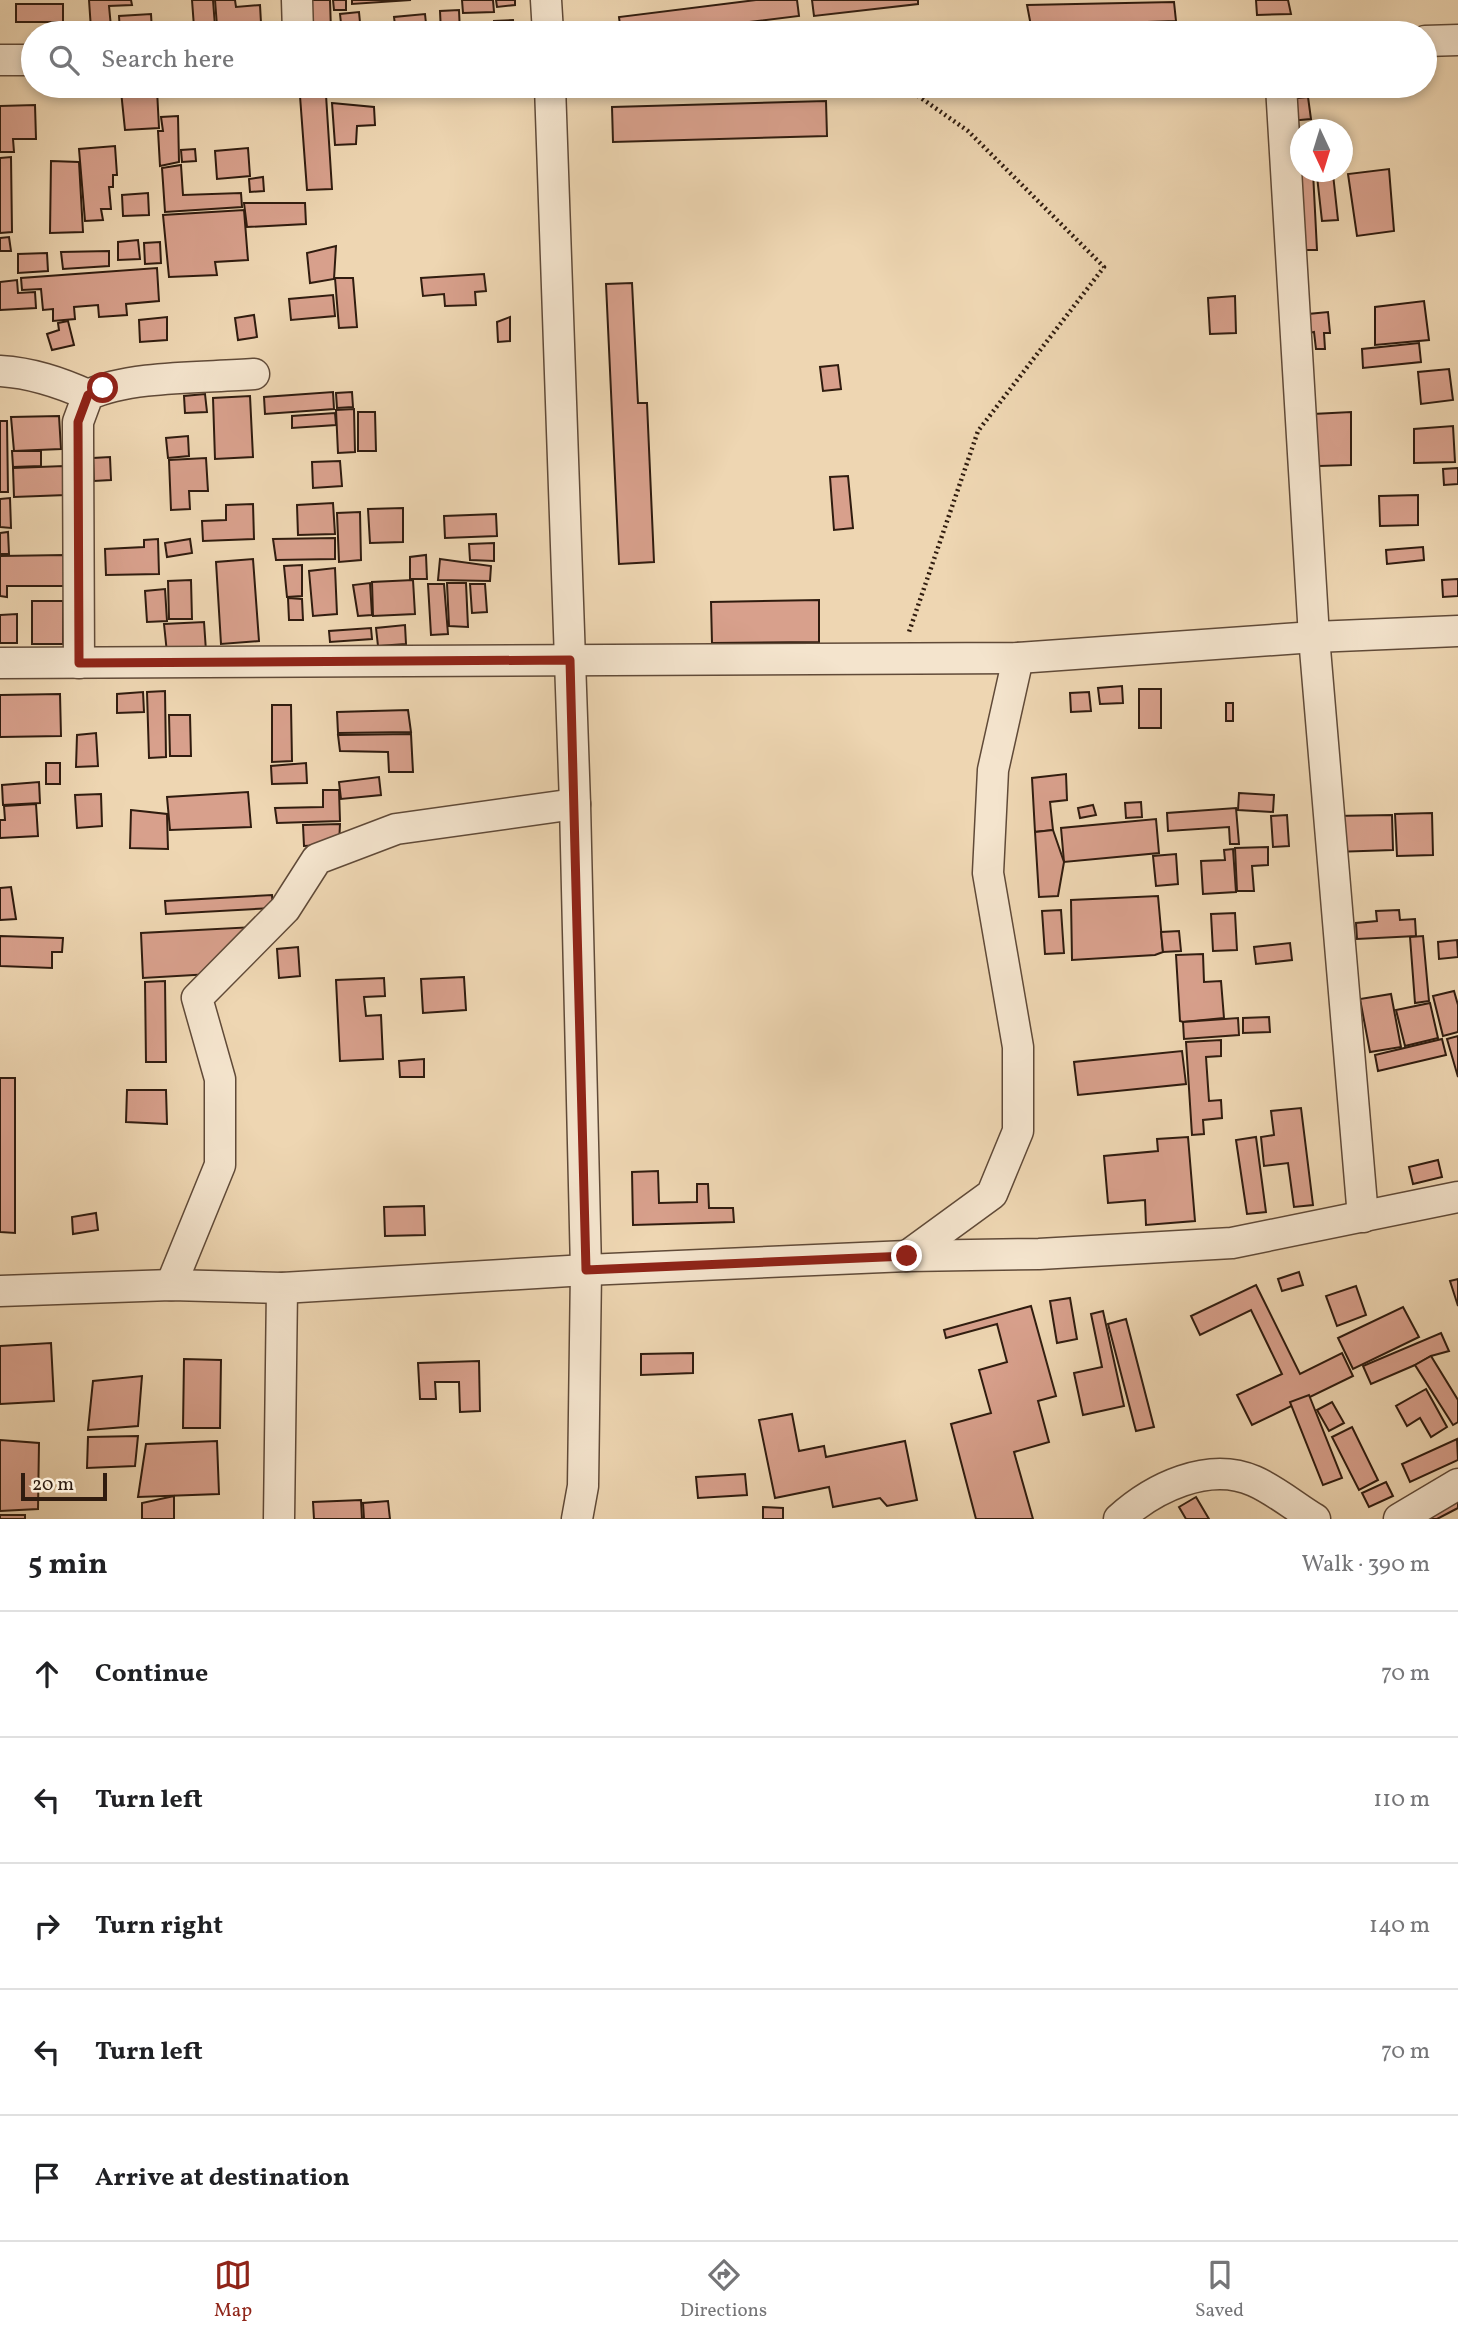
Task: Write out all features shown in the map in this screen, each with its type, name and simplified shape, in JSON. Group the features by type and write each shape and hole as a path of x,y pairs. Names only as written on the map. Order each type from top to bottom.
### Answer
{"street":[{"path":"297,0 298,21"},
{"path":"546,0 547,21"},
{"path":"1437,41 1458,40"},
{"path":"0,60 21,60"},
{"path":"551,98 575,804 586,1270 583,1486 577,1519"},
{"path":"1282,98 1314,637 1363,1217"},
{"path":"0,371 57,381 88,395"},
{"path":"79,663 78,437 80,415 88,395 103,388 132,382 254,374"},
{"path":"0,663 1018,658 1314,637 1458,631"},
{"path":"907,1256 992,1194 1018,1131 1018,1047 988,873 993,770 1018,658"},
{"path":"171,1285 220,1166 220,1079 197,998 285,909 317,859 396,829 575,804"},
{"path":"0,1291 171,1285 282,1288 586,1270 907,1256 1039,1255 1232,1243 1458,1197"},
{"path":"279,1519 282,1288"},
{"path":"1119,1519 1152,1493 1186,1480 1216,1473 1253,1481 1315,1519"},
{"path":"1399,1519 1458,1484"}],"path":[{"path":"906,639 978,430 1104,267 968,131 921,98"}],"building":[{"path":"89,0 131,0 132,5 109,6 110,21 90,21"},
{"path":"192,0 213,0 215,21 194,21"},
{"path":"215,0 235,0 236,7 260,5 261,21 217,21"},
{"path":"311,0 330,0 331,21 312,21"},
{"path":"333,0 346,0 346,10 334,10"},
{"path":"352,0 411,0 352,4"},
{"path":"462,0 493,0 494,12 463,13"},
{"path":"496,0 515,0 515,5 497,7"},
{"path":"756,0 797,0 799,16 757,21 620,21 619,17"},
{"path":"812,0 918,0 918,4 814,16"},
{"path":"1256,0 1288,0 1291,14 1257,15"},
{"path":"1174,2 1176,21 1030,21 1027,5"},
{"path":"16,4 63,4 63,21 16,22"},
{"path":"459,10 459,21 440,21 440,11"},
{"path":"359,12 360,21 341,21 340,14"},
{"path":"151,14 151,21 119,21 119,16"},
{"path":"425,14 426,21 394,21 394,17"},
{"path":"122,98 157,98 159,128 125,130"},
{"path":"300,98 326,98 332,189 307,190"},
{"path":"1308,98 1311,119 1289,121 1287,99"},
{"path":"826,101 827,136 613,142 612,107"},
{"path":"332,103 374,107 375,125 357,126 356,144 335,145"},
{"path":"35,105 36,139 13,139 14,152 0,152 0,106"},
{"path":"178,116 179,162 160,166 158,131 163,131 161,117"},
{"path":"115,146 117,175 113,175 113,187 109,187 111,209 101,209 103,220 85,221 79,149"},
{"path":"248,148 250,176 217,179 215,151"},
{"path":"195,149 196,161 182,162 181,150"},
{"path":"11,157 12,232 0,233 0,158"},
{"path":"51,161 79,162 83,232 50,233"},
{"path":"181,165 183,195 241,193 242,207 165,212 162,168"},
{"path":"1389,169 1394,231 1357,236 1349,182 1353,182 1353,173"},
{"path":"263,177 264,191 250,192 249,179"},
{"path":"1296,182 1314,182 1317,250 1300,250"},
{"path":"1318,182 1334,182 1338,220 1322,221"},
{"path":"148,193 149,215 123,216 122,195"},
{"path":"244,203 305,203 306,224 247,227"},
{"path":"244,210 248,260 215,262 217,275 169,277 163,215"},
{"path":"9,237 11,251 0,251 0,238"},
{"path":"138,240 140,259 118,260 118,242"},
{"path":"160,242 161,263 145,264 144,243"},
{"path":"336,246 334,279 310,283 307,253"},
{"path":"109,251 109,266 63,269 61,252"},
{"path":"47,253 48,271 18,273 18,254"},
{"path":"157,268 159,301 126,304 127,315 99,317 98,305 74,307 75,319 53,321 53,309 43,310 41,289 22,290 21,278"},
{"path":"484,274 486,291 475,292 476,305 445,306 444,294 423,296 421,278"},
{"path":"335,278 353,278 357,327 339,328"},
{"path":"17,280 18,293 35,292 36,308 0,310 0,282"},
{"path":"632,283 638,403 647,403 654,562 619,564 606,284"},
{"path":"333,295 335,316 291,320 289,299"},
{"path":"1235,296 1236,333 1210,334 1208,298"},
{"path":"1424,301 1429,340 1375,345 1375,307"},
{"path":"1328,312 1330,333 1324,333 1325,349 1316,349 1314,332 1309,333 1308,314"},
{"path":"254,315 257,337 238,340 235,318"},
{"path":"167,317 167,340 140,342 139,320"},
{"path":"510,317 510,341 498,342 497,322"},
{"path":"68,321 74,345 52,350 47,334 59,330 58,323"},
{"path":"1419,343 1421,362 1363,368 1362,349"},
{"path":"838,365 841,389 823,391 820,367"},
{"path":"1449,369 1453,400 1421,404 1418,372"},
{"path":"333,392 334,409 265,414 264,397"},
{"path":"352,392 353,407 337,408 336,393"},
{"path":"205,394 207,412 185,413 184,396"},
{"path":"250,396 253,457 215,459 213,398"},
{"path":"354,409 355,452 338,453 336,410"},
{"path":"358,412 375,412 376,451 358,451"},
{"path":"1351,412 1351,465 1319,466 1313,414"},
{"path":"335,413 336,425 292,428 292,416"},
{"path":"59,416 61,449 14,451 11,417"},
{"path":"0,421 7,421 8,492 0,492"},
{"path":"1453,426 1455,462 1414,463 1414,429"},
{"path":"188,436 189,456 168,458 166,438"},
{"path":"12,451 41,451 41,466 13,467"},
{"path":"110,457 111,480 94,481 93,458"},
{"path":"206,458 208,491 189,491 190,509 171,510 169,460"},
{"path":"340,461 342,486 313,488 312,462"},
{"path":"64,466 66,495 14,497 13,468"},
{"path":"1458,468 1458,484 1444,485 1443,469"},
{"path":"848,476 853,528 834,530 830,477"},
{"path":"1418,495 1418,525 1380,526 1379,496"},
{"path":"10,498 11,528 0,527 0,499"},
{"path":"333,503 335,534 298,535 297,505"},
{"path":"253,504 254,539 203,541 202,521 226,520 226,505"},
{"path":"403,508 403,542 370,543 368,509"},
{"path":"360,512 361,560 339,562 337,513"},
{"path":"496,514 497,536 445,538 444,516"},
{"path":"8,532 9,554 0,554 0,533"},
{"path":"335,538 335,559 276,560 273,539"},
{"path":"158,539 159,574 106,575 105,549 144,547 144,540"},
{"path":"190,539 192,553 167,557 165,543"},
{"path":"494,543 494,561 470,560 469,544"},
{"path":"1423,547 1424,560 1387,564 1386,550"},
{"path":"64,555 66,586 7,586 7,597 0,596 0,556"},
{"path":"426,555 427,579 410,579 410,557"},
{"path":"253,559 259,641 221,644 216,562"},
{"path":"440,559 491,566 490,581 438,580"},
{"path":"302,565 302,596 287,597 284,566"},
{"path":"335,568 337,614 313,616 309,571"},
{"path":"1458,579 1458,596 1443,597 1442,580"},
{"path":"191,580 192,619 169,619 168,581"},
{"path":"413,580 415,614 373,616 372,582"},
{"path":"370,583 372,615 358,616 353,585"},
{"path":"447,583 466,583 468,627 449,626"},
{"path":"428,584 444,584 448,634 431,635"},
{"path":"470,584 485,584 487,612 472,613"},
{"path":"165,589 167,621 147,622 145,591"},
{"path":"288,598 302,599 303,620 289,620"},
{"path":"819,600 819,642 712,643 711,602"},
{"path":"32,601 63,601 63,644 32,644"},
{"path":"17,614 17,643 0,643 0,615"},
{"path":"204,622 206,651 167,653 164,624"},
{"path":"405,625 406,644 378,646 376,628"},
{"path":"371,628 372,639 330,642 329,631"},
{"path":"1122,686 1123,703 1100,704 1098,688"},
{"path":"1139,689 1161,689 1161,728 1139,728"},
{"path":"165,691 166,757 149,758 147,692"},
{"path":"143,692 144,712 117,713 117,694"},
{"path":"1089,692 1091,711 1071,712 1070,693"},
{"path":"60,694 61,736 0,737 0,695"},
{"path":"1226,703 1233,703 1233,721 1226,721"},
{"path":"272,705 291,705 292,761 272,762"},
{"path":"408,710 411,732 338,733 337,712"},
{"path":"169,715 190,715 191,756 170,756"},
{"path":"96,733 98,766 76,767 77,735"},
{"path":"411,734 413,772 389,772 388,752 340,751 338,735"},
{"path":"46,763 60,763 60,784 46,784"},
{"path":"306,763 307,783 272,784 271,766"},
{"path":"1066,774 1067,800 1050,802 1053,830 1035,832 1032,778"},
{"path":"379,777 381,795 341,799 339,782"},
{"path":"39,782 40,803 3,805 2,785"},
{"path":"323,790 339,790 340,821 277,823 275,808 323,807"},
{"path":"248,792 251,827 170,830 167,797"},
{"path":"1239,793 1274,795 1273,812 1238,810"},
{"path":"101,794 102,826 77,828 75,795"},
{"path":"1141,802 1142,817 1126,818 1125,803"},
{"path":"36,804 38,836 0,838 0,820 5,820 4,806"},
{"path":"1093,805 1096,815 1080,818 1078,808"},
{"path":"1236,808 1239,844 1230,844 1229,827 1168,831 1167,813"},
{"path":"131,810 167,814 168,849 130,848"},
{"path":"1432,813 1433,855 1397,856 1395,814"},
{"path":"1287,815 1289,846 1273,847 1271,816"},
{"path":"1392,815 1393,850 1334,852 1334,816"},
{"path":"1156,819 1159,853 1064,862 1061,828"},
{"path":"340,824 339,844 304,846 303,825"},
{"path":"1053,830 1064,862 1058,896 1039,897 1035,832"},
{"path":"1268,847 1268,865 1252,866 1254,891 1237,891 1235,848"},
{"path":"1233,849 1236,892 1203,894 1201,861 1225,860 1224,850"},
{"path":"1176,854 1178,884 1156,886 1153,856"},
{"path":"11,887 16,919 0,920 0,888"},
{"path":"272,895 273,908 166,914 165,901"},
{"path":"1158,896 1163,952 1155,955 1072,960 1071,900"},
{"path":"1061,910 1064,953 1045,954 1042,911"},
{"path":"1399,910 1400,920 1415,919 1416,936 1357,939 1356,923 1377,921 1376,911"},
{"path":"1235,913 1237,950 1213,951 1211,914"},
{"path":"254,927 211,974 143,978 141,933"},
{"path":"1179,931 1181,951 1163,952 1161,932"},
{"path":"0,936 63,938 62,952 52,952 52,968 0,966"},
{"path":"1423,936 1429,1001 1415,1003 1410,937"},
{"path":"1457,940 1458,957 1439,959 1438,942"},
{"path":"1290,943 1292,960 1256,964 1254,947"},
{"path":"298,947 300,976 279,978 277,949"},
{"path":"1203,954 1204,982 1221,981 1224,1018 1183,1022 1180,1021 1176,955"},
{"path":"464,977 466,1010 423,1013 421,979"},
{"path":"384,978 385,996 364,997 366,1016 381,1015 383,1059 340,1061 336,980"},
{"path":"165,981 166,1062 146,1062 145,982"},
{"path":"1454,991 1458,1005 1458,1032 1443,1036 1433,996"},
{"path":"1391,994 1401,1047 1370,1052 1360,999"},
{"path":"1430,1003 1438,1038 1405,1046 1396,1010"},
{"path":"1269,1017 1270,1032 1243,1033 1243,1018"},
{"path":"1238,1018 1239,1035 1184,1039 1183,1022"},
{"path":"1458,1036 1458,1077 1447,1039"},
{"path":"1442,1039 1446,1055 1378,1071 1375,1055"},
{"path":"1221,1040 1221,1056 1206,1057 1209,1101 1221,1100 1222,1118 1203,1120 1204,1134 1192,1135 1186,1042"},
{"path":"1182,1051 1186,1084 1078,1095 1074,1062"},
{"path":"424,1059 424,1077 400,1077 399,1061"},
{"path":"0,1078 15,1078 15,1233 0,1232"},
{"path":"127,1090 166,1090 167,1124 126,1122"},
{"path":"1301,1108 1313,1205 1294,1207 1288,1163 1264,1166 1261,1137 1274,1135 1271,1111"},
{"path":"1188,1137 1195,1221 1146,1225 1145,1200 1108,1203 1104,1156 1158,1151 1157,1139"},
{"path":"1256,1137 1266,1212 1247,1214 1236,1140"},
{"path":"1438,1160 1442,1177 1413,1184 1409,1167"},
{"path":"658,1171 659,1203 697,1202 697,1184 708,1184 709,1208 733,1208 734,1222 633,1225 632,1172"},
{"path":"424,1206 425,1235 385,1236 384,1207"},
{"path":"96,1213 98,1230 73,1234 72,1217"},
{"path":"1299,1272 1303,1285 1282,1291 1278,1279"},
{"path":"1458,1279 1458,1306 1450,1281"},
{"path":"1256,1285 1300,1374 1342,1353 1353,1376 1252,1425 1237,1395 1282,1374 1251,1310 1200,1335 1191,1316"},
{"path":"1356,1286 1366,1315 1337,1326 1326,1296"},
{"path":"1070,1298 1077,1339 1057,1343 1050,1301"},
{"path":"1031,1306 1056,1396 1038,1401 1049,1442 1014,1452 1033,1519 976,1519 951,1424 991,1413 979,1370 1007,1362 997,1324 946,1338 944,1330"},
{"path":"1403,1307 1419,1337 1353,1369 1338,1338"},
{"path":"1103,1311 1124,1406 1083,1415 1074,1373 1102,1367 1091,1314"},
{"path":"1126,1319 1154,1427 1136,1431 1108,1324"},
{"path":"1441,1333 1449,1351 1431,1356 1371,1384 1363,1366"},
{"path":"51,1343 54,1401 0,1404 0,1346"},
{"path":"693,1353 693,1373 641,1375 641,1354"},
{"path":"1431,1356 1458,1400 1458,1422 1453,1425 1415,1365"},
{"path":"184,1359 221,1360 220,1428 183,1428"},
{"path":"479,1361 480,1411 460,1412 459,1382 435,1382 436,1399 420,1399 418,1363"},
{"path":"142,1376 138,1426 88,1430 93,1381"},
{"path":"1426,1389 1447,1427 1431,1437 1420,1418 1407,1426 1396,1406"},
{"path":"1309,1395 1342,1478 1323,1485 1290,1402"},
{"path":"1332,1402 1344,1423 1329,1431 1317,1410"},
{"path":"792,1414 799,1451 824,1446 826,1457 905,1441 917,1500 887,1506 880,1498 833,1507 829,1487 775,1498 759,1420"},
{"path":"1352,1427 1378,1480 1359,1490 1332,1437"},
{"path":"138,1436 135,1466 87,1468 88,1437"},
{"path":"1457,1439 1458,1460 1410,1482 1402,1464"},
{"path":"0,1440 39,1443 38,1509 0,1511"},
{"path":"217,1441 219,1494 138,1497 146,1444"},
{"path":"745,1474 747,1495 698,1498 696,1477"},
{"path":"1386,1482 1393,1496 1369,1507 1362,1493"},
{"path":"1458,1493 1458,1508 1437,1519 1408,1519"},
{"path":"174,1496 174,1519 142,1519 142,1503"},
{"path":"1196,1497 1209,1519 1186,1519 1179,1507"},
{"path":"361,1500 362,1519 314,1519 313,1502"},
{"path":"388,1501 390,1519 364,1519 363,1503"},
{"path":"763,1507 783,1508 783,1519 763,1519"},
{"path":"0,1515 25,1515 25,1519 0,1519"}],"route":[{"path":"103,388 88,395 78,422 79,663 570,660 586,1270 907,1256"}]}
